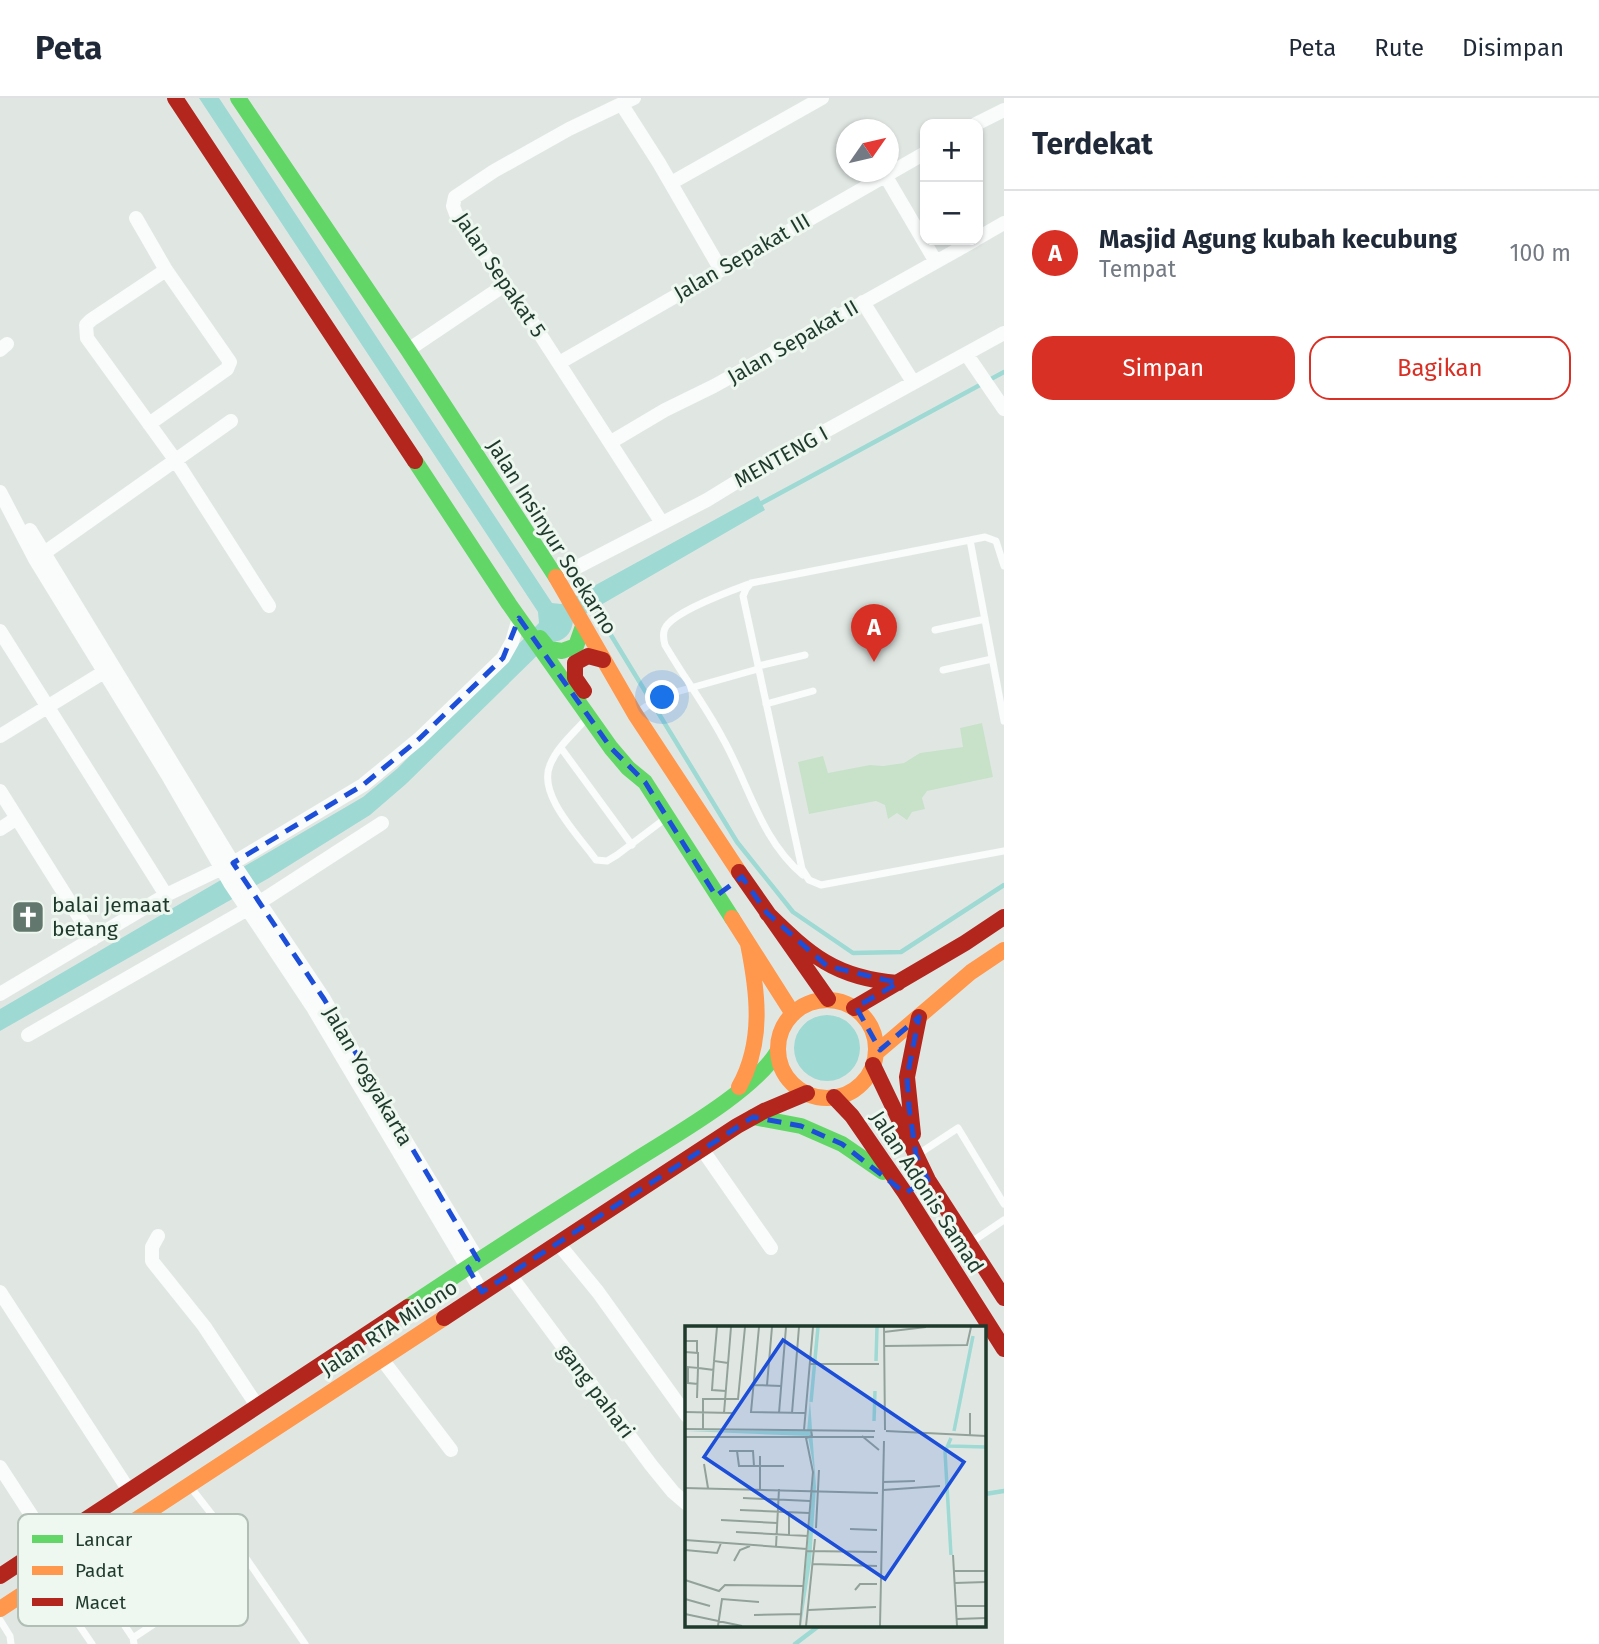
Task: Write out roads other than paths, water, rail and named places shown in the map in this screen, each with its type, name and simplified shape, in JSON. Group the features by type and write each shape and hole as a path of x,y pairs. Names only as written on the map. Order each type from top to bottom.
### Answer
{"main road":[{"path":"175,98 519,618 531,630 589,717 628,768 645,782"},
{"name":"Jalan Insinyur Soekarno","path":"238,98 408,350 556,578 603,660 639,711 742,877 828,999"},
{"path":"551,660 554,652 576,646 582,633 581,619"},
{"path":"603,660 592,654 580,658 575,663 575,678 645,782 793,1014"},
{"path":"716,896 742,877"},
{"path":"767,913 804,949 827,966 852,976 898,983"},
{"path":"854,1008 1004,918"},
{"path":"733,1096 744,1080 758,1028 756,981 748,944"},
{"path":"875,1059 871,1027 846,1003 828,999 809,1003 793,1014 780,1035 778,1051 787,1076 807,1093 834,1097 858,1087 875,1059 919,1017 971,972 1004,950"},
{"path":"916,1155 907,1077 919,1017"},
{"name":"Jalan RTA Milono","path":"96,1514 473,1264 733,1096 760,1073 778,1051"},
{"name":"Jalan Adonis Samad","path":"875,1059 928,1180 1004,1298"},
{"name":"Jalan RTA Milono","path":"144,1514 702,1149 753,1118 807,1093"},
{"name":"Jalan Adonis Samad","path":"834,1097 852,1116 905,1193 1004,1349"},
{"path":"753,1118 801,1126 842,1144 876,1165 905,1193 928,1180"},
{"path":"289,1387 304,1409"},
{"name":"Jalan RTA Milono","path":"0,1576 18,1564"},
{"name":"Jalan RTA Milono","path":"0,1609 18,1597"}],"street":[{"path":"671,183 822,98"},
{"path":"628,101 721,270"},
{"name":"Jalan Sepakat 5","path":"628,101 569,129 494,172 455,197 453,206 662,523"},
{"path":"983,120 1004,110"},
{"name":"Jalan Sepakat III","path":"899,167 920,156"},
{"name":"Jalan Sepakat III","path":"559,363 873,182"},
{"path":"889,182 936,262"},
{"path":"136,218 166,270 230,362 227,369 149,424"},
{"name":"Jalan Sepakat II","path":"983,235 1004,223"},
{"name":"Jalan Sepakat II","path":"611,442 966,245"},
{"path":"166,270 86,325 87,338 176,461 269,606"},
{"path":"408,350 506,284"},
{"path":"863,302 913,382"},
{"name":"MENTENG I","path":"556,578 662,523 1004,333"},
{"path":"967,355 1004,409"},
{"path":"40,556 231,421"},
{"path":"0,490 312,1006 473,1264 482,1292"},
{"path":"0,994 166,895 231,872 353,792 410,746 503,658 512,642 519,618"},
{"path":"0,631 166,895"},
{"path":"0,736 109,669"},
{"path":"0,791 93,939"},
{"path":"0,829 17,818"},
{"path":"28,1035 382,823"},
{"path":"702,1149 771,1248"},
{"path":"158,1236 152,1247 152,1261 204,1326 258,1407"},
{"path":"557,1242 598,1292 685,1413"},
{"name":"gang pahari","path":"510,1275 651,1465 685,1502"},
{"path":"0,1292 130,1492"},
{"path":"381,1358 451,1450"},
{"path":"0,1466 31,1514"}],"lane":[{"path":"1004,566 996,541 985,537 751,583 718,595 667,624 663,634 664,645 723,738 776,847 809,880 821,885 1004,851"},
{"path":"970,540 1004,720"},
{"path":"751,583 743,596 802,869 809,880"},
{"path":"935,630 985,619"},
{"path":"639,711 662,696 805,655"},
{"path":"943,670 992,659"},
{"path":"766,704 813,691"},
{"path":"589,717 561,748 549,767 548,785 552,799 596,860 607,861 667,818"},
{"path":"561,748 632,845"},
{"path":"916,1155 958,1128 1004,1204"},
{"path":"969,1244 1004,1220"},
{"path":"189,1485 212,1514"},
{"path":"248,1561 305,1644"},
{"path":"0,1620 10,1636 11,1644"},
{"path":"80,1626 92,1644"},
{"path":"123,1626 133,1641 155,1626"}],"water":[{"path":"199,98 219,98 552,603 561,604 758,496 765,510 573,621 566,636 551,642 406,784 370,815 269,878 0,1031 0,1009 363,797 398,768 539,623 538,612"},
{"path":"820,1015 834,1015 846,1020 855,1029 860,1048 858,1061 851,1072 834,1081 820,1081 808,1076 799,1067 794,1055 794,1041 799,1029 808,1020"}],"waterway":[{"path":"758,505 1004,372"},
{"path":"592,604 737,842 793,912 853,953 901,952 1004,885"},
{"path":"986,1494 1004,1491"},
{"path":"795,1644 819,1626"}],"place":[{"name":"Masjid Agung kubah kecubung","path":"874,662"},
{"name":"balai jemaat betang","path":"28,917"}]}
